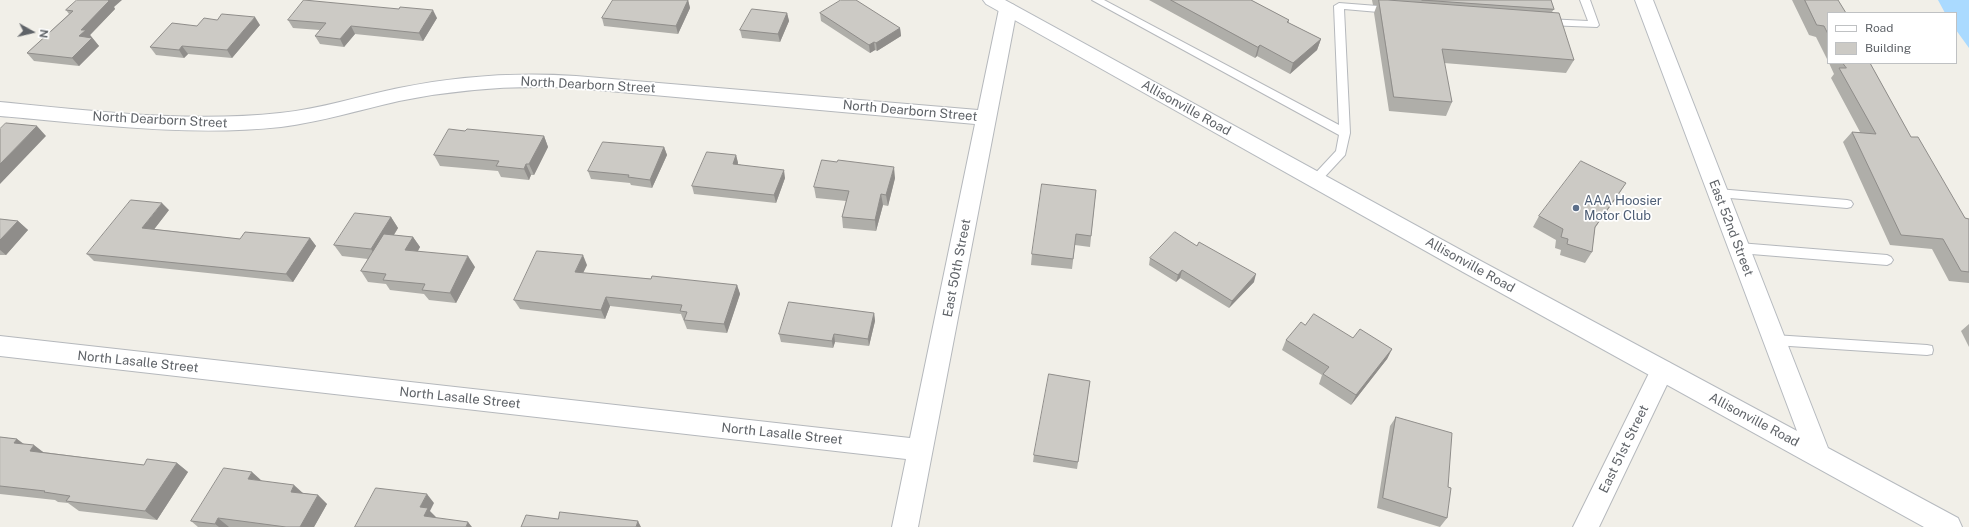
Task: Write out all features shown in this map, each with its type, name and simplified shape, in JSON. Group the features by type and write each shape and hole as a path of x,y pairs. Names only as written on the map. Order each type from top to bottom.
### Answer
{"street":[{"name":"East 52nd Street","path":"1644,0 1818,455"},
{"name":"East 50th Street","path":"905,527 987,118 1000,5"},
{"name":"Allisonville Road","path":"1000,5 1315,180 1949,527"},
{"name":"North Dearborn Street","path":"0,109 166,123 246,123 307,116 439,87 487,81 533,80 576,82 987,118"},
{"name":"North Lasalle Street","path":"0,346 921,450"},
{"name":"East 51st Street","path":"1586,527 1662,370"}],"lane":[{"path":"1097,0 1346,133"},
{"path":"1538,21 1594,25 1585,0"},
{"path":"1315,180 1341,152 1346,133 1339,6 1402,11"},
{"path":"1718,193 1847,204"},
{"path":"1739,248 1887,260"},
{"path":"1774,340 1927,350"}],"water":[{"path":"1938,0 1969,0 1969,48 1957,31 1957,12 1944,12"}],"building":[{"path":"77,0 109,1 81,30 86,30 79,36 92,38 72,58 27,53 73,11 66,10"},
{"path":"304,0 399,9 400,7 433,10 419,33 351,26 340,39 315,36 326,23 288,20"},
{"path":"613,0 688,0 676,26 602,18"},
{"path":"841,0 856,0 900,28 876,43 874,42 869,45 820,13"},
{"path":"1171,0 1251,0 1289,20 1287,22 1321,39 1293,63 1260,45 1258,47"},
{"path":"1379,0 1559,13 1574,60 1442,49 1452,102 1394,97"},
{"path":"1422,0 1551,0 1554,9"},
{"path":"1805,0 1838,0 1845,12 1827,12 1827,32 1824,26 1817,25"},
{"path":"752,9 787,13 778,34 740,30"},
{"path":"222,14 255,17 227,50 182,46 179,50 150,47 172,23 197,26 204,18 217,20"},
{"path":"1844,64 1871,64 1911,137 1918,137 1965,218 1969,219 1969,272 1961,271 1943,239 1901,235 1852,132 1876,134 1839,68 1846,68"},
{"path":"6,123 37,126 0,164 0,129"},
{"path":"449,129 465,131 467,129 544,136 529,164 526,164 524,169 496,166 499,161 434,155"},
{"path":"603,142 664,147 650,180 628,177 629,175 588,171"},
{"path":"707,152 736,155 733,164 784,170 774,195 692,186"},
{"path":"822,160 837,162 838,160 894,167 886,195 881,194 875,220 842,217 849,191 814,187"},
{"path":"1581,161 1626,183 1595,227 1592,252 1567,244 1568,239 1561,237 1563,229 1539,216"},
{"path":"1042,184 1096,190 1091,236 1076,234 1073,259 1032,254"},
{"path":"131,200 162,203 142,228 240,239 245,232 310,238 286,274 87,254"},
{"path":"355,213 391,217 371,249 334,245"},
{"path":"0,219 18,221 0,240"},
{"path":"1175,232 1197,246 1199,242 1256,274 1232,301 1182,270 1178,275 1150,258"},
{"path":"384,234 413,237 405,250 468,256 450,293 422,290 425,284 383,280 386,274 361,271"},
{"path":"537,251 583,255 575,272 651,279 652,276 737,285 724,324 684,320 687,312 680,311 682,305 606,297 601,310 514,300"},
{"path":"789,302 874,313 868,339 834,334 832,341 779,334"},
{"path":"1314,314 1353,338 1360,329 1392,349 1356,395 1323,374 1329,367 1286,340 1301,322 1305,325"},
{"path":"1049,374 1090,381 1078,462 1034,455"},
{"path":"1396,417 1452,433 1448,487 1451,488 1447,518 1383,498"},
{"path":"0,437 17,439 14,443 34,445 30,451 144,465 147,459 177,463 145,511 66,501 70,496 44,492 45,491 0,486"},
{"path":"224,468 252,472 248,479 294,485 291,492 318,495 300,527 286,527 218,518 215,524 191,521"},
{"path":"376,488 427,494 420,507 428,508 424,516 468,522 466,527 355,527"},
{"path":"560,512 638,521 636,527 521,527 526,515 558,519"}],"place":[{"name":"AAA Hoosier Motor Club","path":"1576,208"}]}
